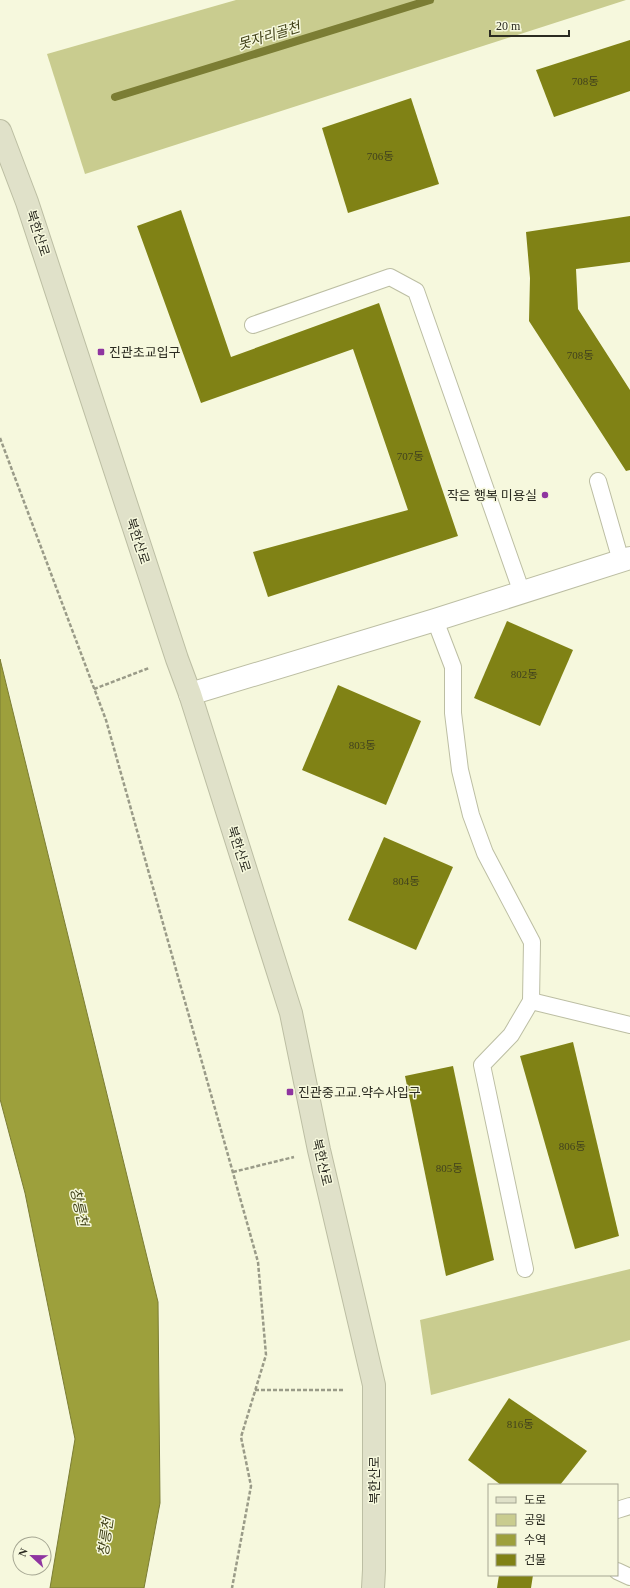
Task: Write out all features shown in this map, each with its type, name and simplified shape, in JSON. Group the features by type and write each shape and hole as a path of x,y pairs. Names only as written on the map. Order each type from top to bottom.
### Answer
{"main road":[{"name":"북한산로","path":"0,131 28,202 177,659 190,694 291,1013 319,1150 374,1385 373,1588"}],"street":[{"path":"190,694 435,620 625,559"}],"lane":[{"path":"253,325 390,277 416,291 522,593"},
{"path":"598,481 625,559"},
{"path":"435,620 453,666 454,720 460,770 471,815 485,853 532,942 531,1001 511,1035 482,1065 525,1269"},
{"path":"531,1001 630,1025"},
{"path":"618,1510 630,1506"},
{"path":"618,1571 630,1576"}],"path":[{"path":"0,438 106,720 258,1262 266,1354 241,1437 251,1486 232,1588"},
{"path":"94,689 149,668"},
{"path":"233,1172 294,1157"},
{"path":"255,1390 345,1390"}],"green space":[{"path":"236,0 626,0 85,174 47,54"},
{"path":"630,1269 630,1340 431,1395 420,1320"}],"water":[{"name":"창릉천","path":"0,659 158,1302 160,1503 144,1588 50,1588 75,1439 25,1193 0,1099"}],"building":[{"path":"630,40 630,91 554,117 536,70"},
{"path":"411,98 439,184 348,213 322,128"},
{"path":"181,210 231,357 379,303 458,536 268,597 253,552 408,510 353,349 201,403 137,226"},
{"path":"630,216 630,262 576,269 578,309 630,390 630,470 626,471 529,321 530,278 526,232"},
{"path":"507,621 573,650 540,726 474,698"},
{"path":"338,685 421,721 386,805 302,770"},
{"path":"384,837 453,867 416,950 348,920"},
{"path":"573,1042 619,1236 575,1249 520,1056"},
{"path":"453,1066 494,1260 446,1276 405,1076"},
{"path":"509,1398 587,1451 561,1484 500,1484 468,1460"},
{"path":"499,1576 533,1576 531,1588 497,1588"}],"waterway":[{"name":"못자리골천","path":"115,97 430,0"}],"place":[{"name":"진관초교입구","path":"101,352"},
{"name":"작은 행복 미용실","path":"545,495"},
{"name":"진관중고교.약수사입구","path":"290,1092"}]}
